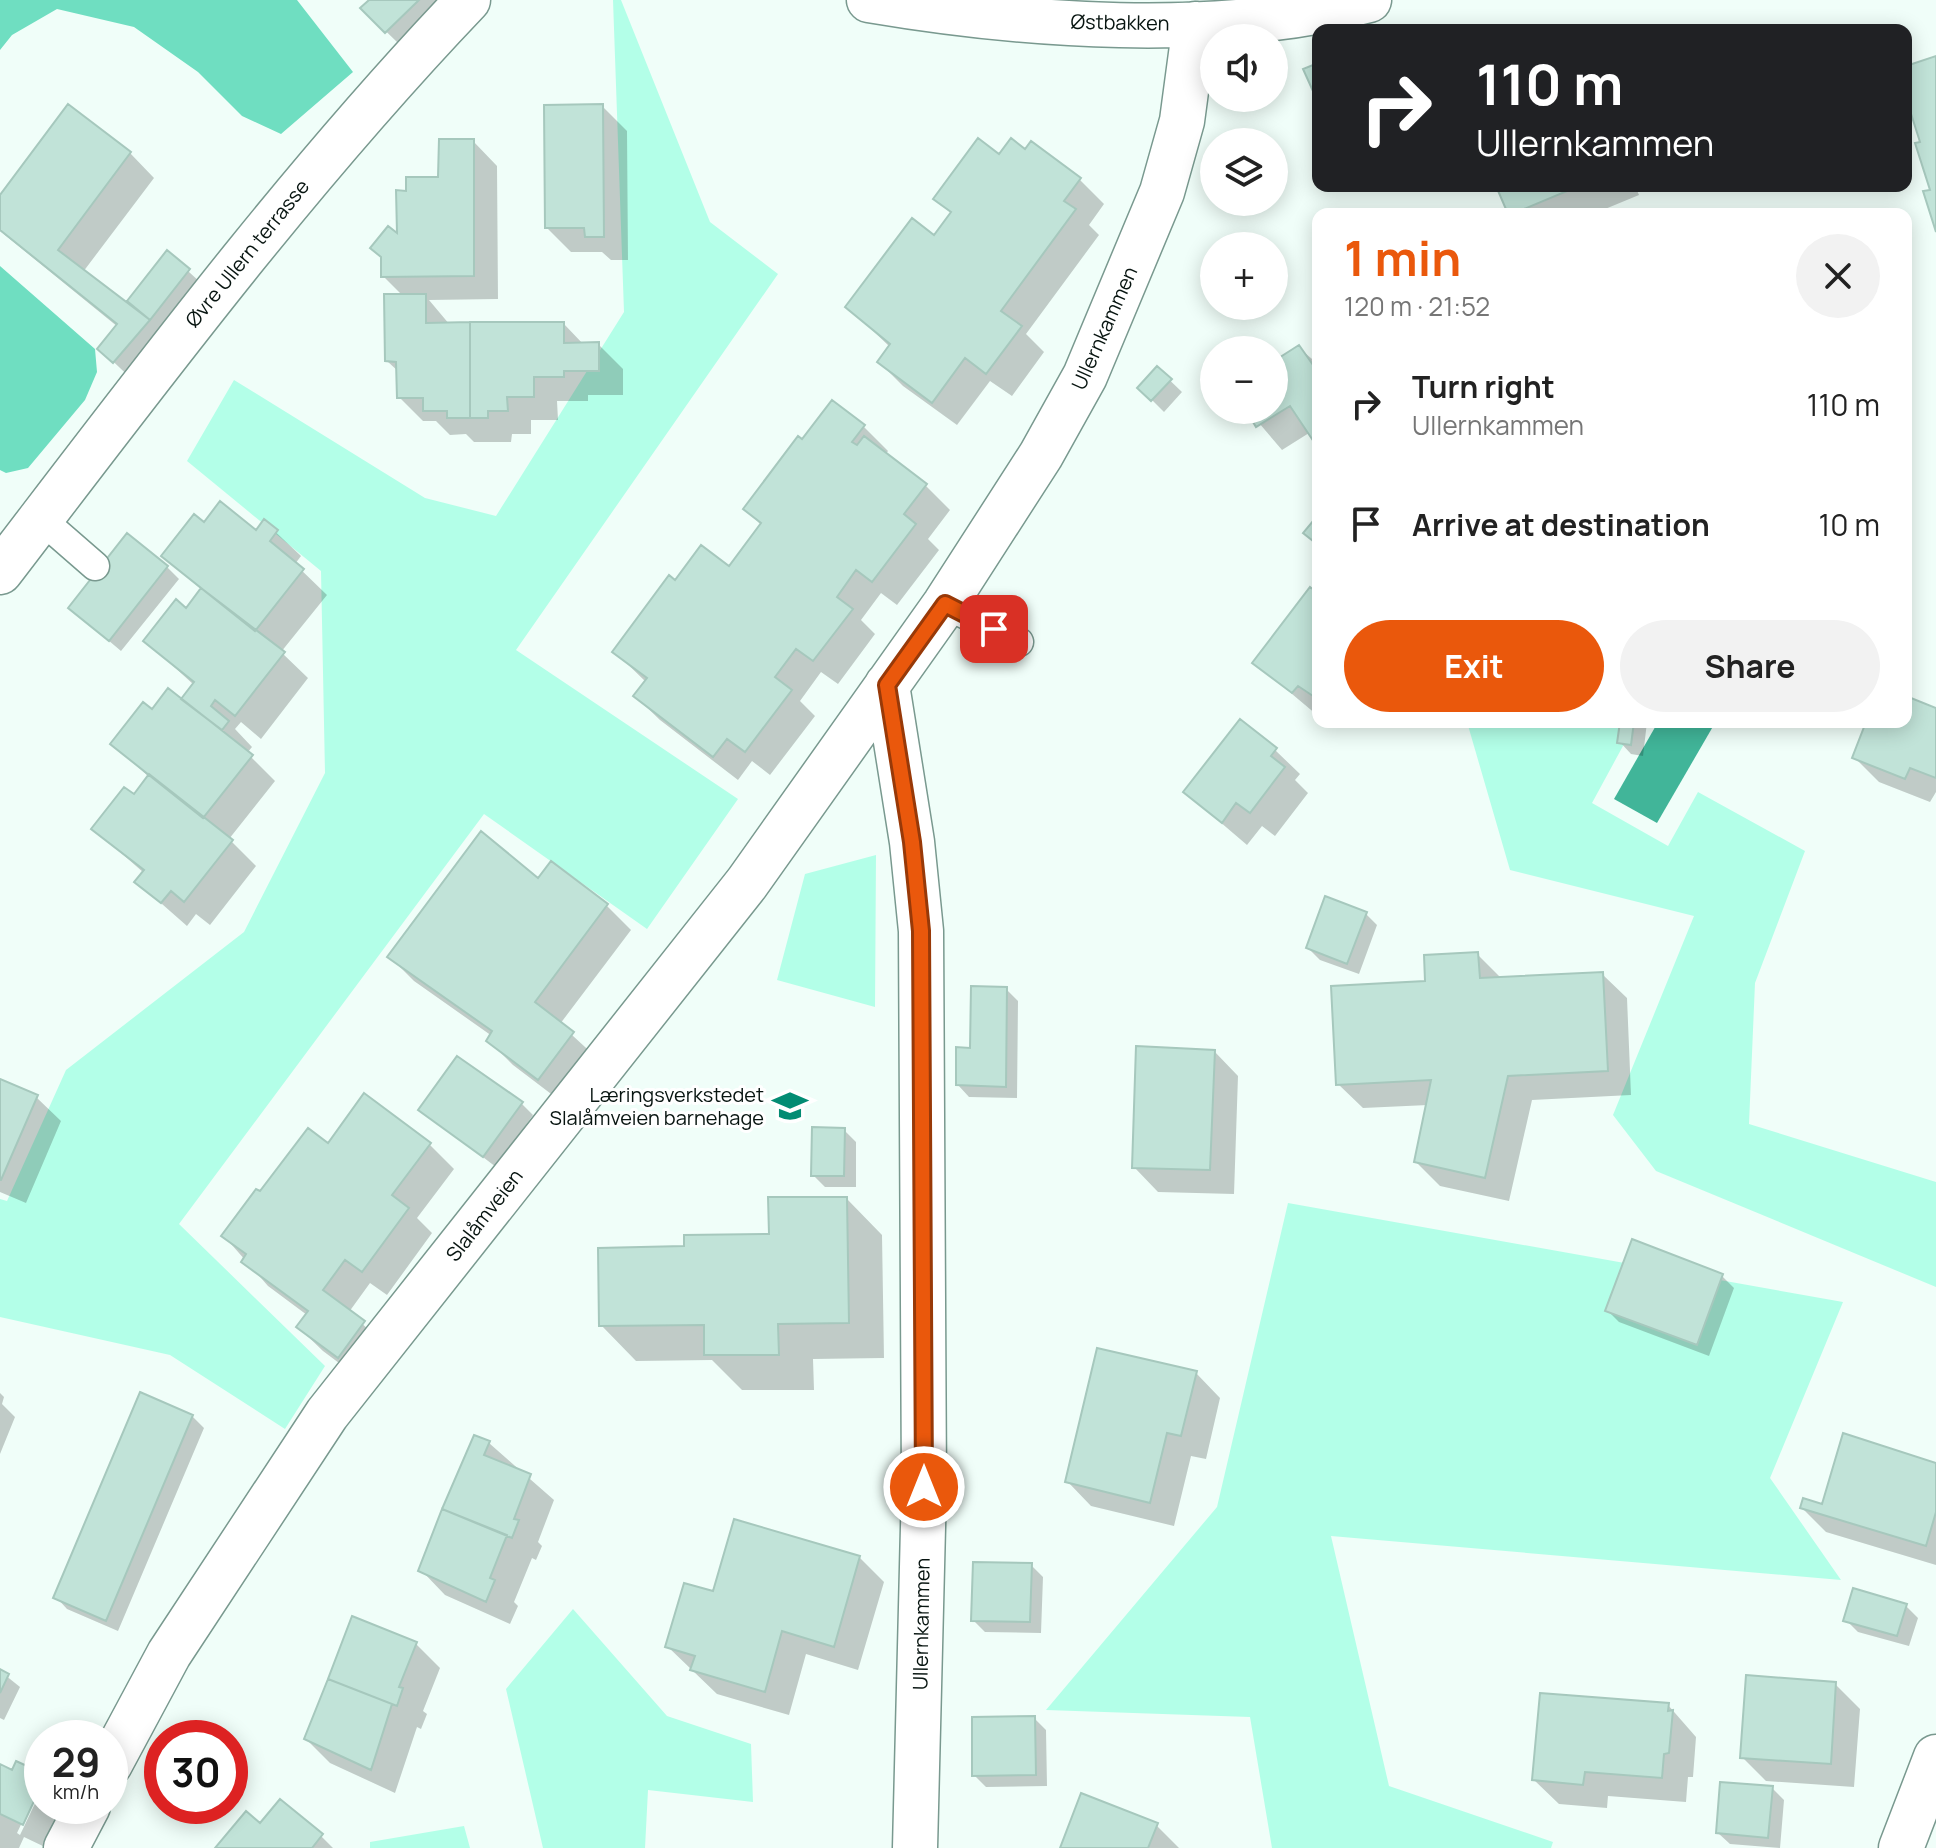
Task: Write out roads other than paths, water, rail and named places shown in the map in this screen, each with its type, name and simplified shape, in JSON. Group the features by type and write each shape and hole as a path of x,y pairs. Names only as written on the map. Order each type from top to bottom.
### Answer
{"street":[{"name":"Øvre Ullern terrasse","path":"0,572 245,252 349,129 468,0"},
{"name":"Østbakken","path":"869,0 935,11 1097,24 1262,20 1369,0"},
{"name":"Ullernkammen","path":"915,1848 924,1487 921,931 912,842 887,685 945,604 1041,455 1085,376 1162,192 1182,121 1195,24"},
{"name":"Slalåmveien","path":"128,1730 169,1654 327,1414 747,883 887,685"},
{"path":"1901,1848 1936,1757"},
{"path":"66,1848 79,1824"}],"lane":[{"path":"41,519 95,566"},
{"path":"945,604 1019,642"}],"place":[{"name":"Læringsverkstedet Slalåmveien barnehage","path":"790,1106"}]}
